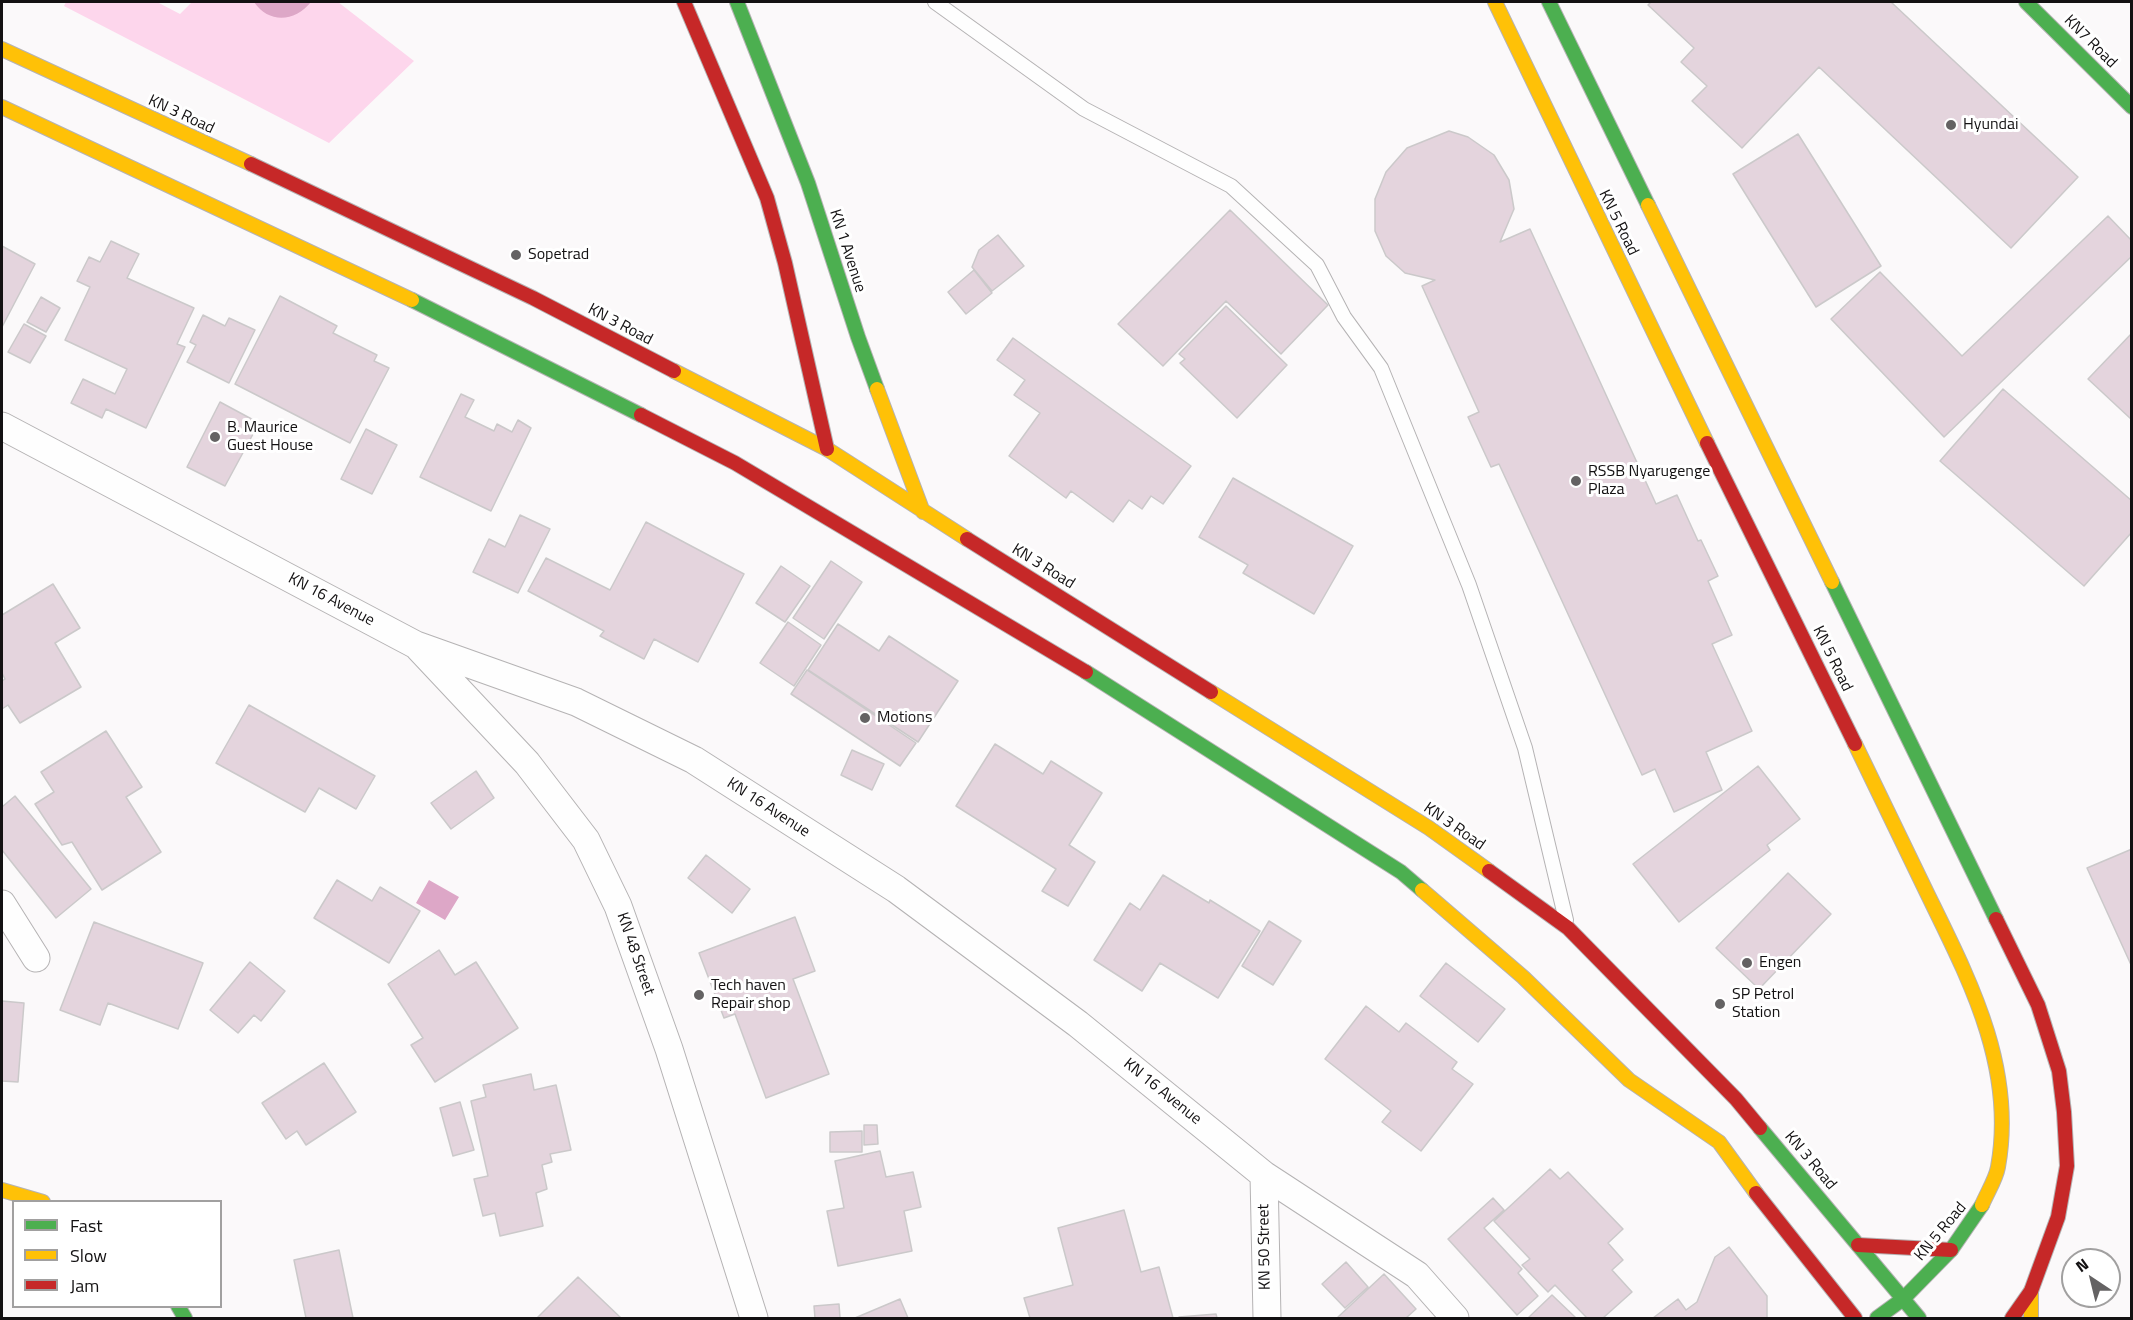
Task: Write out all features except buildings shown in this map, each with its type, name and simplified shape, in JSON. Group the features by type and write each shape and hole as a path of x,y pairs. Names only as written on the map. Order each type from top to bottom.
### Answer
{"main road":[{"path":"684,2 766,198 785,263 827,449"},
{"name":"KN 1 Avenue","path":"737,2 808,183 858,337 923,512"},
{"name":"KN 5 Road","path":"1495,2 1641,309 1953,946 1982,1011 1999,1079 2002,1123 1998,1169 1980,1210 1951,1250 1903,1299 1877,1318"},
{"name":"KN 5 Road","path":"1549,2 2038,1005 2060,1071 2067,1166 2058,1217 2031,1291 2012,1318"},
{"name":"KN7 Road","path":"2026,2 2132,107"},
{"name":"KN 3 Road","path":"2,49 378,223 533,298 827,449 923,512 1429,828 1568,928 1736,1099 1919,1318"},
{"path":"2,107 465,325 735,463 1075,665 1401,872 1523,977 1629,1080 1719,1142 1771,1213 1856,1318"},
{"path":"2,1190 37,1200"},
{"path":"1858,1245 1951,1250"},
{"path":"2031,1291 2031,1318"}],"street":[{"name":"KN 16 Avenue","path":"2,426 416,645 576,702 704,767 896,889 1078,1024 1264,1174 1417,1275 1455,1318"},
{"name":"KN 48 Street","path":"416,645 527,763 586,840 618,906 653,1005 754,1318"},
{"path":"2,904 36,958"},
{"name":"KN 50 Street","path":"1264,1174 1267,1318"}],"lane":[{"path":"935,2 1084,108 1231,186 1317,265 1344,317 1381,368 1469,585 1525,748 1568,928"}],"shaded area":[{"path":"66,2 157,2 180,14 192,2 338,2 414,61 329,143 64,6"},
{"path":"254,2 311,2 297,14 282,18 267,14"},
{"path":"429,880 459,897 445,920 416,903"}],"traffic: fast":[{"path":"737,2 808,183 877,389"},
{"path":"1549,2 1648,205"},
{"path":"2026,2 2132,107"},
{"path":"412,300 641,415"},
{"path":"1832,582 1996,919"},
{"path":"1086,672 1401,872 1422,890"},
{"path":"1760,1128 1919,1318"},
{"path":"1877,1318 1903,1299 1951,1250 1982,1205"},
{"path":"179,1308 185,1318"}],"traffic: slow":[{"path":"1495,2 1707,443"},
{"path":"2,49 251,164"},
{"path":"2,107 412,300"},
{"path":"1648,205 1832,582"},
{"path":"674,371 827,449 967,539"},
{"path":"877,389 923,512"},
{"path":"1211,692 1429,828 1489,871"},
{"path":"1855,744 1973,991 1995,1059 2002,1130 1997,1172 1982,1205"},
{"path":"1422,890 1523,977 1629,1080 1719,1142 1756,1193"},
{"path":"2,1190 36,1200"},
{"path":"2031,1291 2031,1318"}],"traffic: jam":[{"path":"684,2 767,198 785,263 827,449"},
{"path":"251,164 533,298 674,371"},
{"path":"641,415 735,463 1086,672"},
{"path":"1707,443 1855,744"},
{"path":"967,539 1211,692"},
{"path":"1489,871 1568,928 1736,1099 1760,1128"},
{"path":"1996,919 2038,1005 2059,1071 2067,1166 2058,1217 2031,1291 2012,1318"},
{"path":"1756,1193 1855,1318"},
{"path":"1858,1245 1951,1250"}],"place":[{"name":"Hyundai","path":"1951,125"},
{"name":"Sopetrad","path":"516,255"},
{"name":"B. Maurice Guest House","path":"215,437"},
{"name":"RSSB Nyarugenge Plaza","path":"1576,481"},
{"name":"Motions","path":"865,718"},
{"name":"Engen","path":"1747,963"},
{"name":"Tech haven Repair shop","path":"699,995"},
{"name":"SP Petrol Station","path":"1720,1004"}]}
